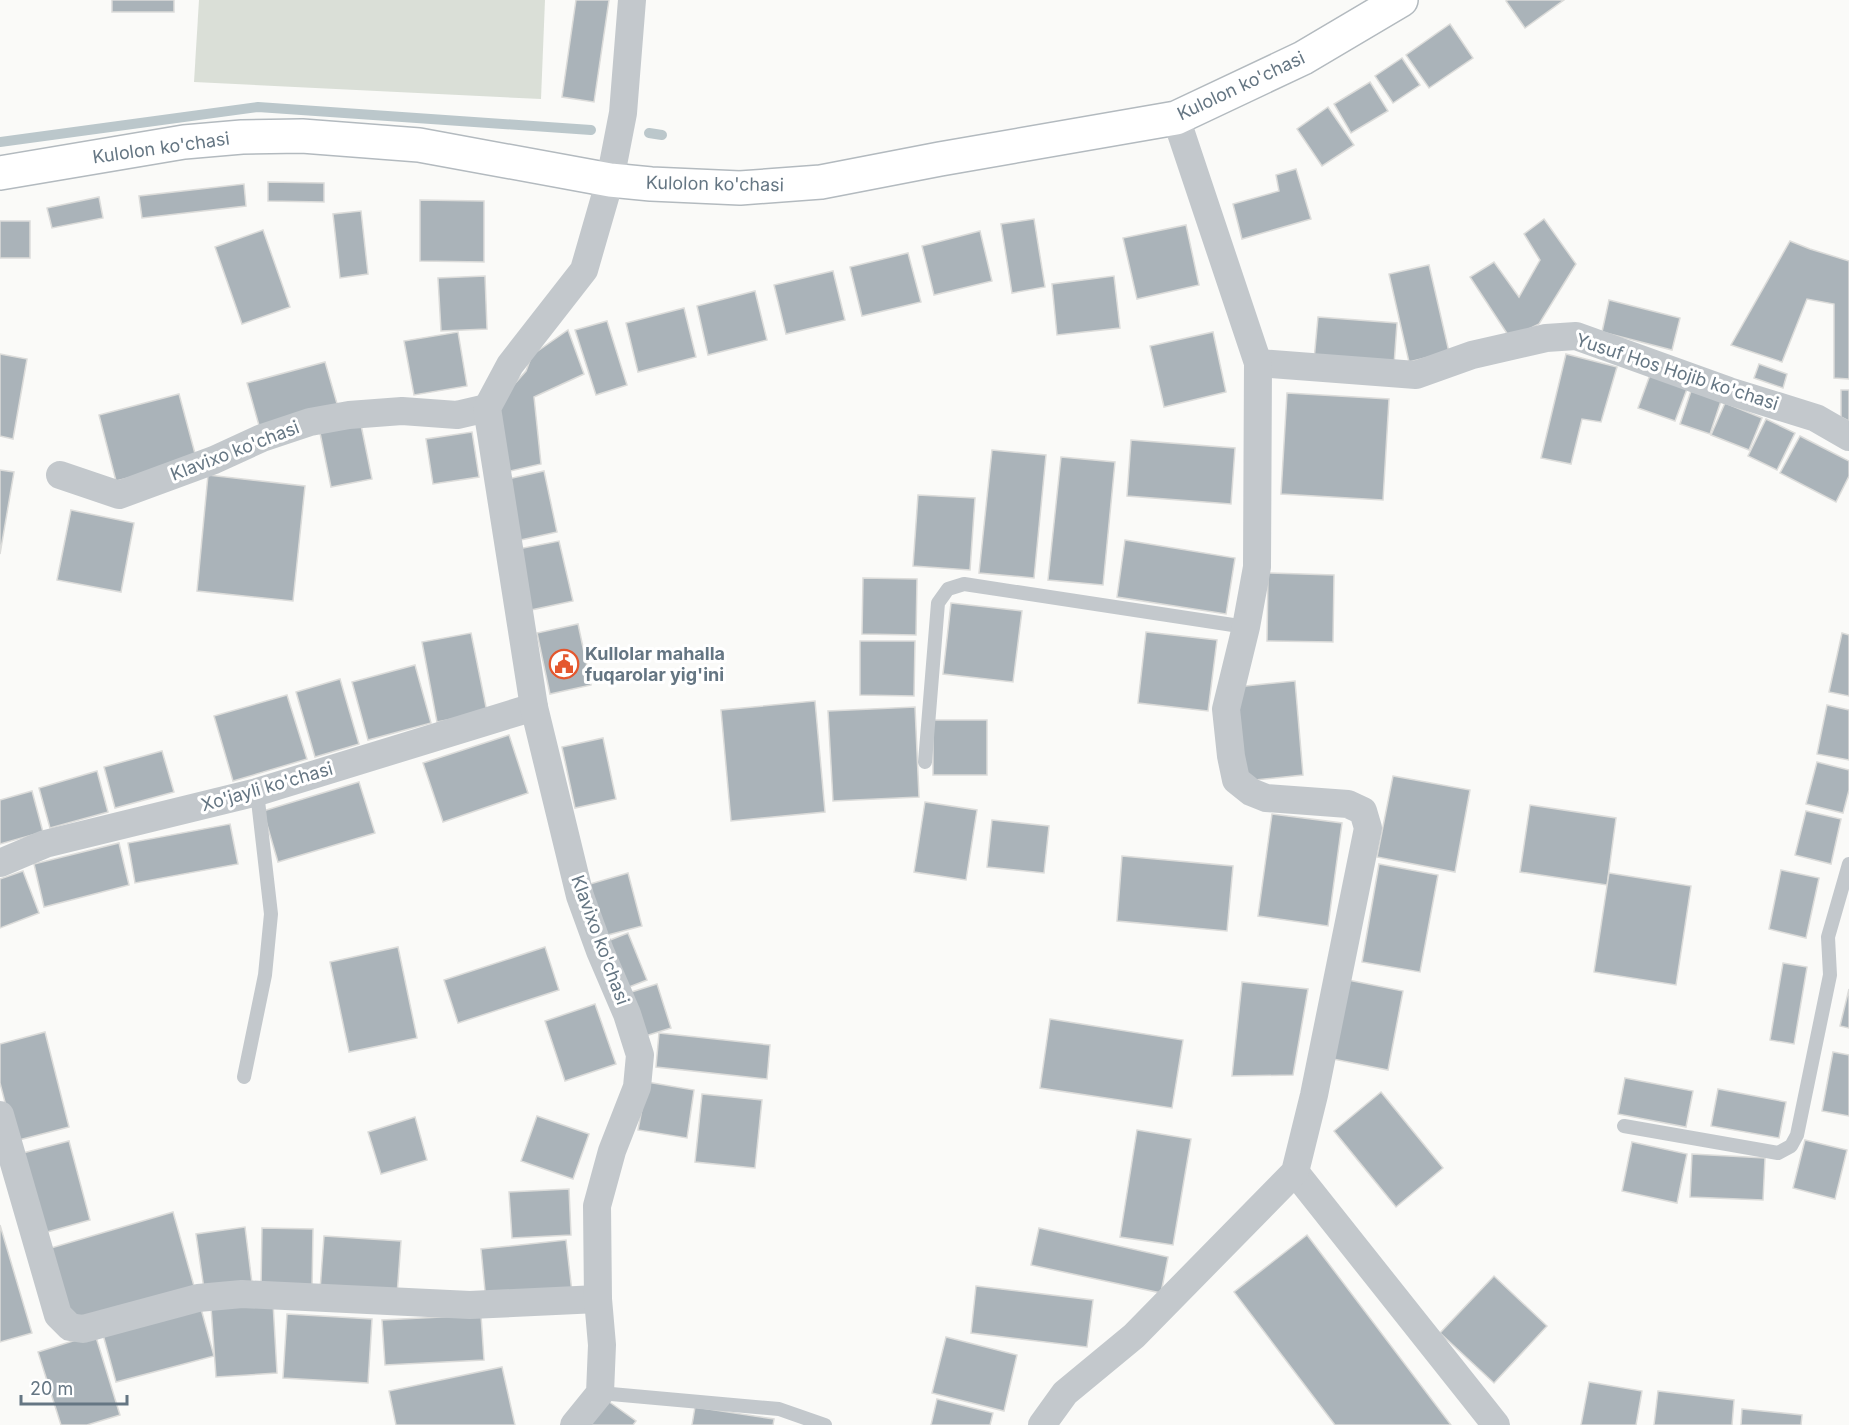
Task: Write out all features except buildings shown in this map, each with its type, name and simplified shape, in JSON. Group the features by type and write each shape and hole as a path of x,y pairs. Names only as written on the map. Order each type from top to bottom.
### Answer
{"main road":[{"name":"Kulolon ko'chasi","path":"0,173 184,142 242,137 302,136 418,145 610,180 651,184 740,188 821,182 1176,118 1303,58 1401,0"}],"street":[{"path":"487,408 510,365 584,270 610,180 623,113 632,0"},
{"path":"1042,1425 1065,1393 1134,1336 1295,1172 1314,1095 1368,828 1363,811 1348,804 1266,798 1251,792 1236,780 1226,710 1246,627 1257,567 1258,363 1176,118"},
{"name":"Yusuf Hos Hojib ko'chasi","path":"1258,363 1416,375 1472,356 1546,338 1576,336 1729,391 1816,418 1849,437"},
{"name":"Klavixo ko'chasi","path":"60,475 119,495 213,460 262,438 310,422 349,415 402,411 457,415 487,408 534,707 580,896 627,1014 640,1055 637,1087 612,1151 597,1206 598,1299 603,1345 600,1393"},
{"name":"Xo'jayli ko'chasi","path":"0,863 45,844 257,792 534,707"},
{"path":"0,1115 58,1315 70,1327 83,1329 198,1298 242,1293 470,1305 598,1299"},
{"path":"1295,1172 1496,1425"},
{"path":"574,1425 600,1393"}],"lane":[{"path":"925,762 938,603 948,589 964,584 1246,627"},
{"path":"244,1077 265,975 271,914 257,792"},
{"path":"1624,1126 1778,1153 1791,1146 1797,1135 1830,975 1828,938 1848,871"},
{"path":"600,1393 779,1409 825,1425"}],"shaded area":[{"path":"199,0 545,0 541,99 194,82"}],"waterway":[{"path":"0,142 258,107 591,130"},
{"path":"649,133 662,135"}],"place":[{"name":"Kullolar mahalla fuqarolar yig'ini","path":"564,664"}]}
